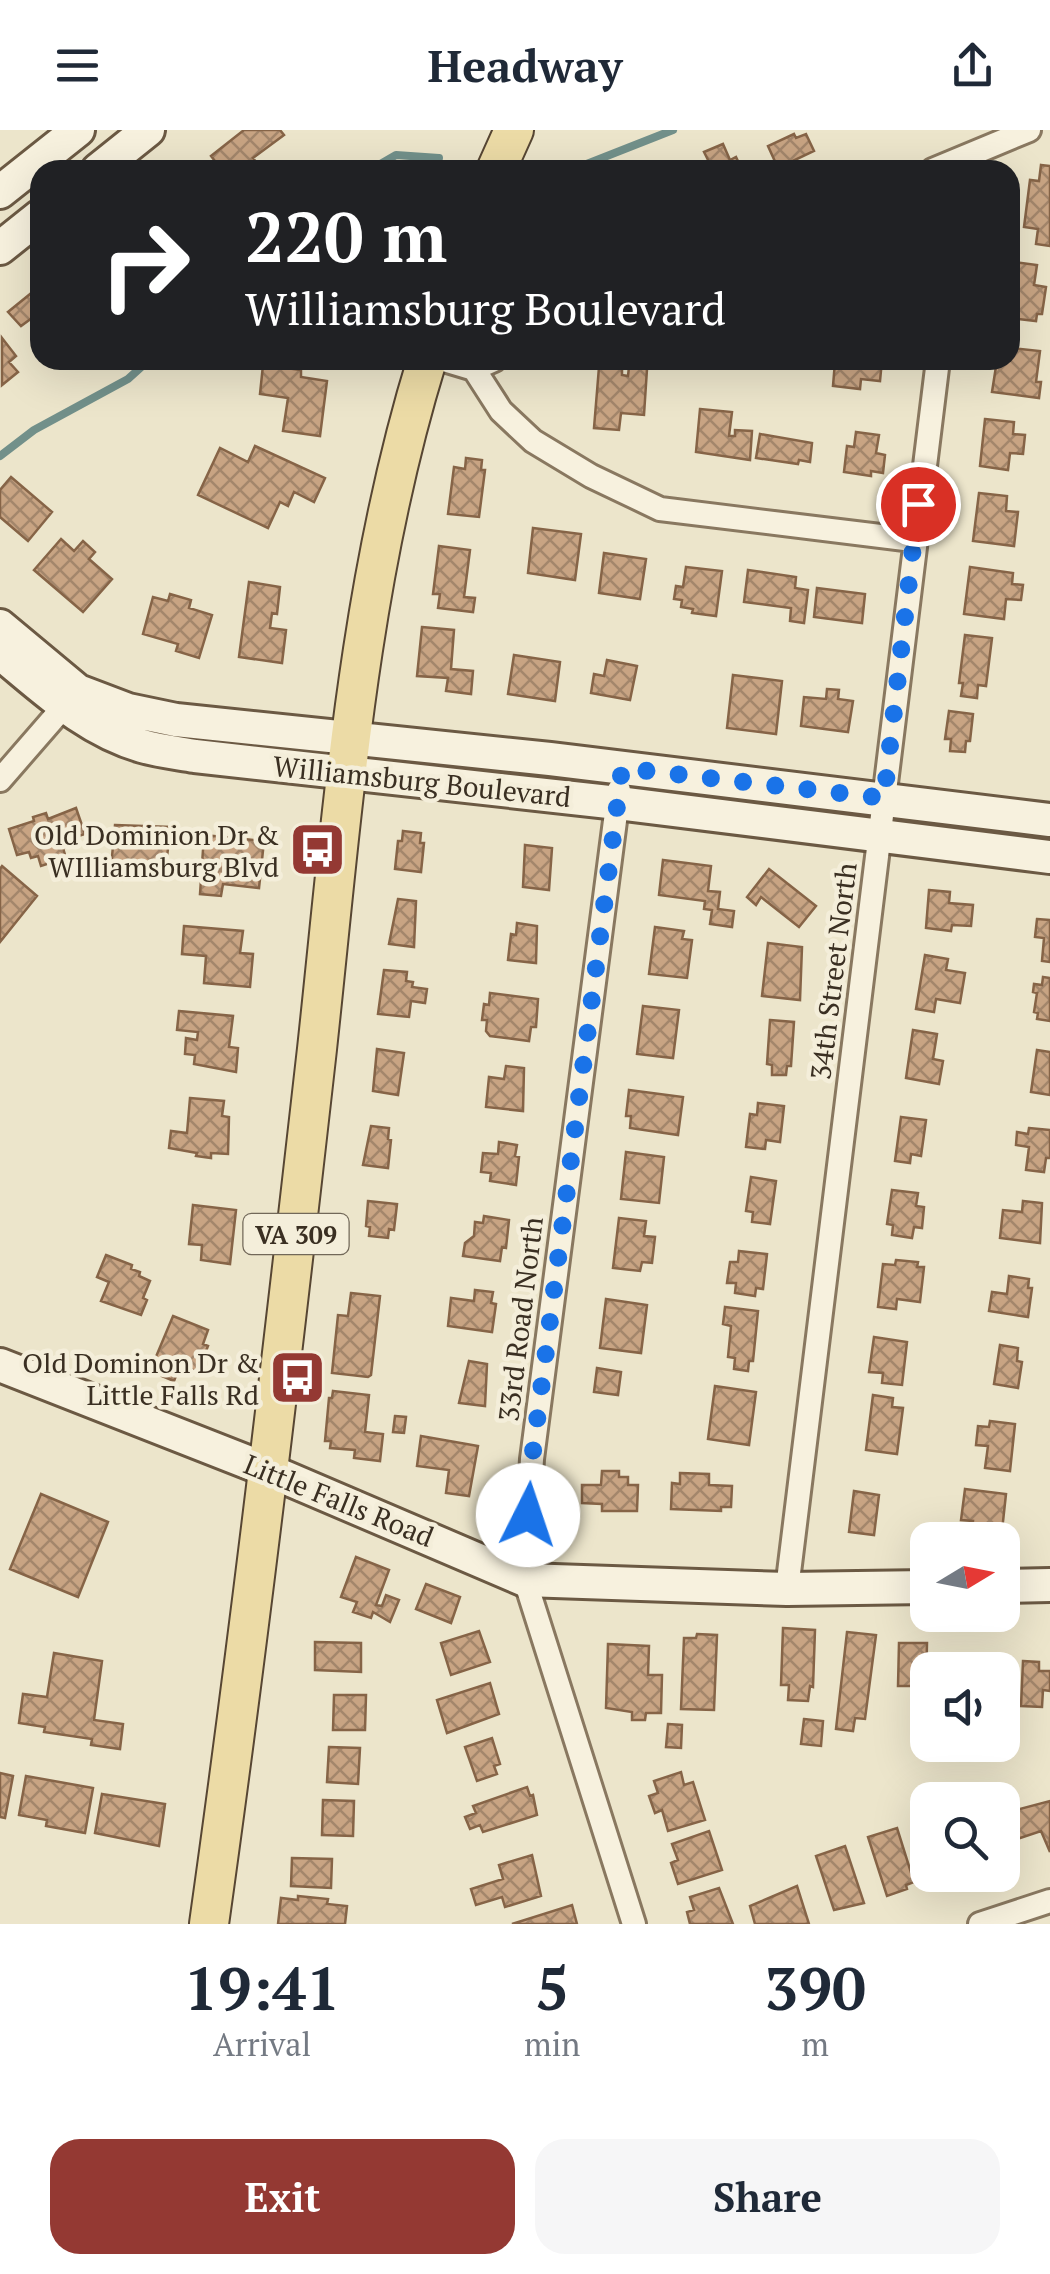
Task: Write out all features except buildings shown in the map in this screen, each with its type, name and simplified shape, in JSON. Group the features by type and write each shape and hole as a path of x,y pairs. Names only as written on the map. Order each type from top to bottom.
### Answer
{"main road":[{"path":"40,160 78,130"},
{"path":"110,160 148,130"},
{"path":"500,160 514,130"},
{"path":"0,192 30,168"},
{"path":"0,248 30,224"},
{"name":"VA 309","path":"209,1924 270,1471 350,754 379,542 424,370"},
{"name":"Williamsburg Boulevard","path":"0,626 100,730 142,746 195,756 350,754 622,768 1050,820"},
{"name":"Williamsburg Boulevard","path":"0,653 72,699"},
{"name":"Williamsburg Boulevard","path":"350,754 618,803 1050,857"},
{"name":"Little Falls Road","path":"0,1365 270,1471 525,1580 787,1589 910,1587"},
{"path":"1020,1586 1050,1585"}],"street":[{"path":"970,160 1029,130"},
{"path":"486,370 500,411 533,442 660,509 913,540"},
{"name":"34th Street North","path":"787,1589 937,370"},
{"path":"0,780 72,699"},
{"name":"33rd Road North","path":"622,768 532,1459 525,1580 634,1924"},
{"path":"980,1924 1050,1901"}],"waterway":[{"path":"597,160 673,130"},
{"path":"387,160 396,155 439,158"},
{"path":"0,456 34,430 138,370"}],"place":[{"name":"Old Dominion Dr & WIlliamsburg Blvd","path":"318,850"},
{"name":"Old Dominon Dr & Little Falls Rd","path":"298,1378"}],"route":[{"path":"528,1515 532,1459 622,768 884,798 918,504"}]}
